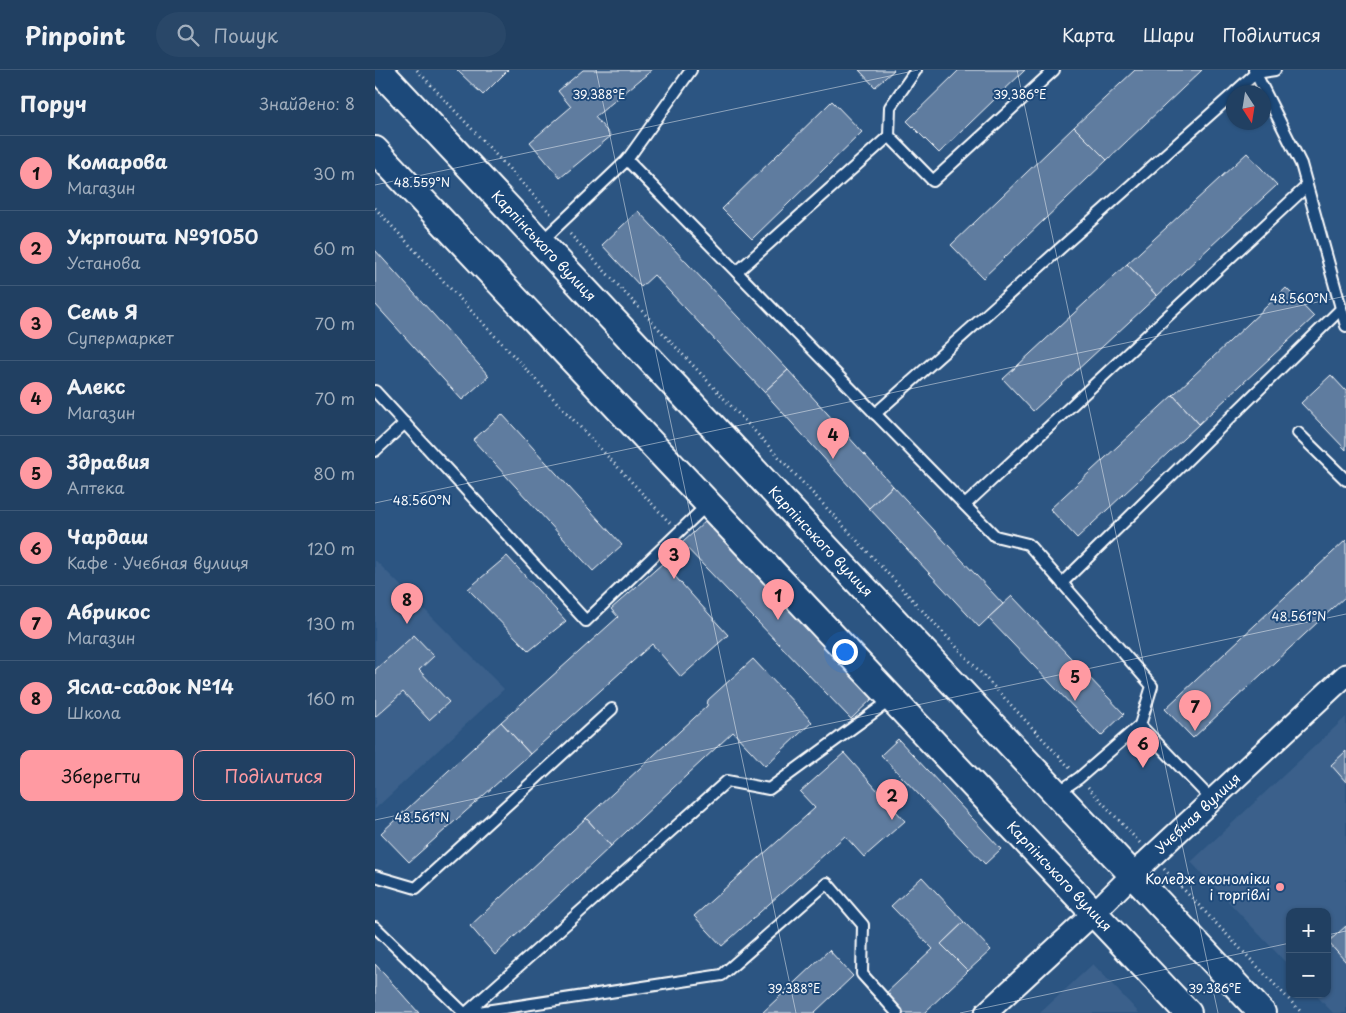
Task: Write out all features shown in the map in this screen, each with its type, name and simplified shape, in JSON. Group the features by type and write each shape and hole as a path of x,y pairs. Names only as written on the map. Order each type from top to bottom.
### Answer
{"street":[{"name":"Карпінського вулиця","path":"379,70 1262,1013"},
{"name":"Карпінського вулиця","path":"375,150 1188,1013"},
{"name":"Учєбная вулиця","path":"985,1013 1094,913 1132,874 1346,675"}],"lane":[{"path":"540,242 627,160 691,70"},
{"path":"737,272 889,136 890,107 916,70"},
{"path":"889,136 933,181 1054,70"},
{"path":"1242,85 1255,72 1275,70"},
{"path":"1255,72 1301,164 1346,326"},
{"path":"875,414 1226,100"},
{"path":"627,160 995,536 1028,544 1152,686 1140,725 1079,778 1057,794"},
{"path":"965,505 1307,186"},
{"path":"1062,583 1341,309"},
{"path":"375,391 586,621 708,504"},
{"path":"375,451 405,423"},
{"path":"1298,433 1346,480"},
{"path":"375,927 465,1013 727,781 769,789 892,699"},
{"path":"375,876 416,888 611,710"},
{"path":"1140,725 1212,800"},
{"path":"472,1013 722,975 827,883 863,925 862,974 897,1013"}],"path":[{"path":"417,70 1152,856 1303,1013"},
{"path":"375,208 679,532"}],"shaded area":[{"path":"375,560 504,689 375,809"},
{"name":"Коледж економіки і торгівлі","path":"1346,717 1346,1013 1333,1013 1319,998 1331,998 1331,908 1286,908 1286,963 1191,862"},
{"path":"1093,964 1139,1013 1040,1013"}],"building":[{"path":"457,70 508,70 483,95"},
{"path":"583,70 652,70 595,117 611,136 560,178 530,142 571,107 558,91"},
{"path":"859,70 894,70 875,87"},
{"path":"959,70 1025,70 939,153 907,121"},
{"path":"1135,70 1202,70 1107,160 1074,127"},
{"path":"832,101 862,132 752,239 722,209"},
{"path":"1074,127 1107,160 983,278 951,245"},
{"path":"1247,153 1277,185 1157,296 1127,264"},
{"path":"638,211 788,370 764,392 654,275 641,287 602,245"},
{"path":"375,250 489,376 462,400 375,304"},
{"path":"1127,264 1157,296 1033,411 1003,379"},
{"path":"1286,288 1314,317 1199,424 1173,395"},
{"path":"788,370 893,486 869,508 764,392"},
{"path":"1331,375 1346,391 1346,450 1301,403"},
{"path":"1173,395 1199,424 1077,538 1050,509"},
{"path":"502,414 622,545 593,571 473,440"},
{"path":"893,486 1003,604 979,627 869,508"},
{"path":"706,521 874,697 851,719 682,543"},
{"path":"1346,540 1346,596 1193,738 1165,709"},
{"path":"507,556 566,621 529,651 468,589"},
{"path":"663,563 728,635 681,677 652,644 530,754 501,722 618,617 611,609"},
{"path":"1012,596 1124,714 1101,736 988,618"},
{"path":"414,635 434,656 419,670 449,702 429,720 403,692 375,717 375,670"},
{"path":"753,659 812,722 765,766 733,732 611,846 586,818 707,706 708,700"},
{"path":"501,722 530,754 409,862 381,833"},
{"path":"898,739 1001,849 985,864 881,755"},
{"path":"1346,751 1346,782 1331,765"},
{"path":"844,753 905,821 864,857 845,836 722,946 694,916 815,808 800,792"},
{"path":"586,818 611,846 495,955 470,926"},
{"path":"922,877 964,922 941,944 968,971 924,1013 899,1013 883,996 933,949 891,906"},
{"path":"964,922 991,950 968,971 941,944"},
{"path":"1346,926 1346,962 1331,945 1331,939"},
{"path":"829,950 853,976 814,1013 762,1013"},
{"path":"375,964 419,1013 375,1013"}],"place":[{"name":"Алекс","path":"833,459"},
{"name":"Семь Я","path":"674,579"},
{"name":"Комарова","path":"778,620"},
{"name":"Ясла-садок №14","path":"407,624"},
{"name":"Здравия","path":"1075,701"},
{"name":"Абрикос","path":"1195,731"},
{"name":"Чардаш","path":"1143,768"},
{"name":"Укрпошта №91050","path":"892,820"},
{"name":"Коледж економіки і торгівлі","path":"1280,887"}]}
